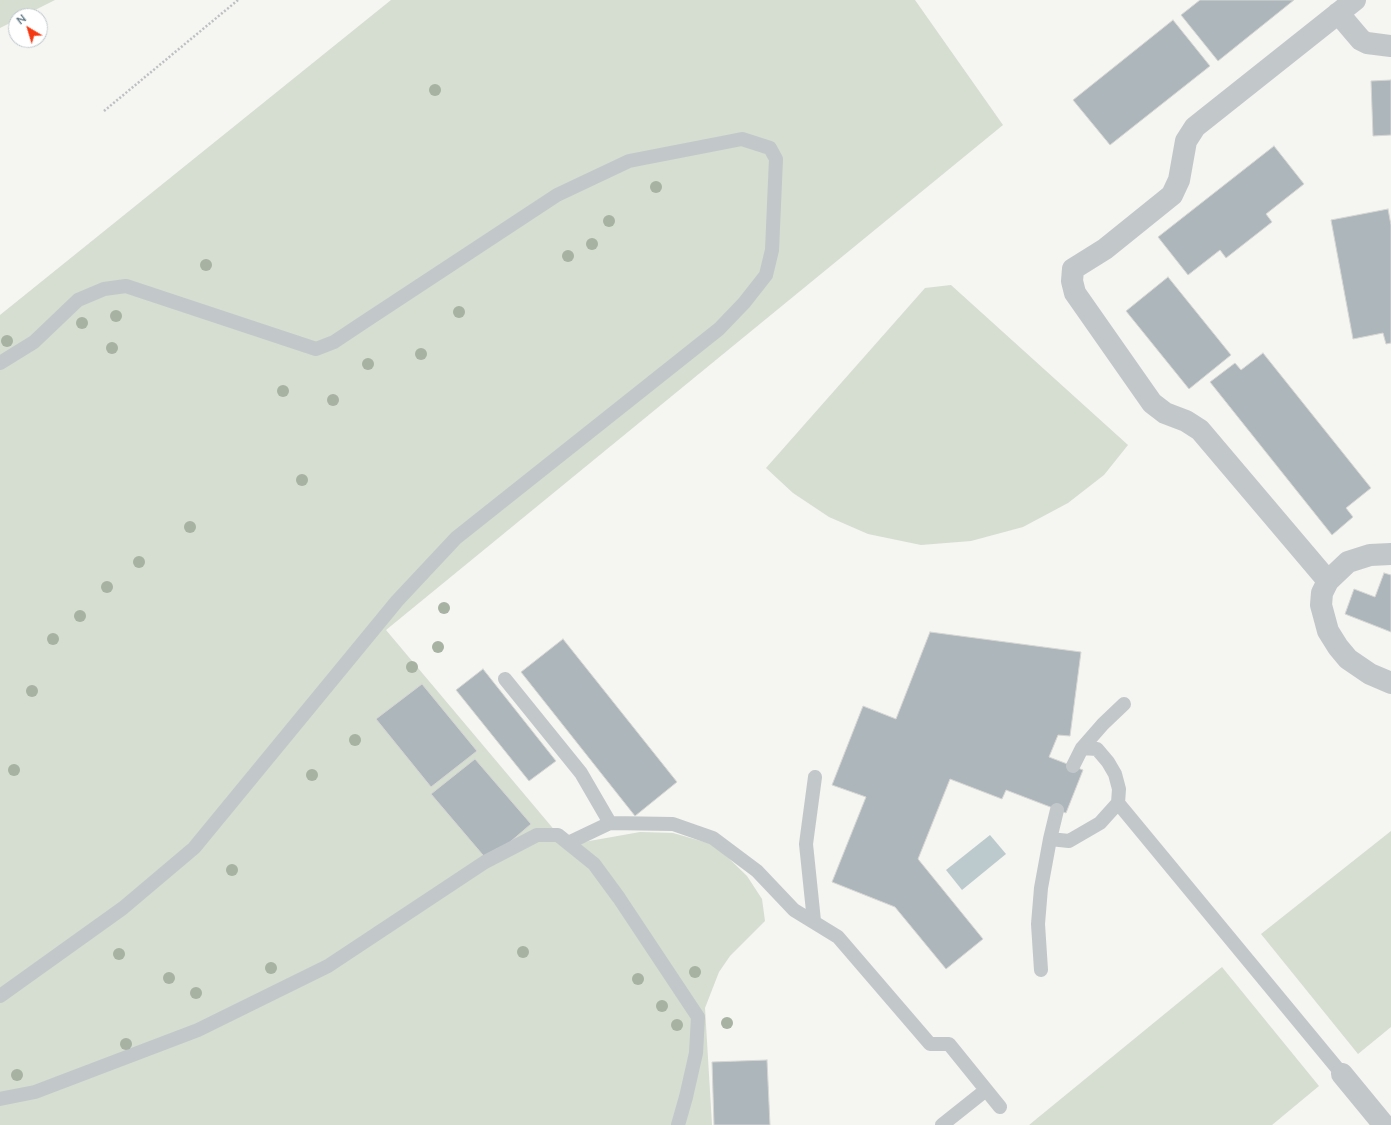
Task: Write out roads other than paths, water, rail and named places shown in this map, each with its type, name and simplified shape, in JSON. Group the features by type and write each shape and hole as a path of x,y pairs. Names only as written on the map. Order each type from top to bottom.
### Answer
{"street":[{"path":"1328,581 1200,430 1186,421 1165,413 1152,403 1075,293 1072,281 1073,269 1105,249 1172,195 1179,180 1186,141 1196,127 1347,6 1361,40 1367,43 1391,46"},
{"path":"1391,554 1370,555 1348,562 1328,581 1322,593 1322,615 1328,631 1338,647 1357,667 1391,683"},
{"path":"1342,1074 1384,1125"}],"lane":[{"path":"0,363 34,342 78,300 104,289 126,286 316,349 340,338 558,195 629,161 742,138 770,148 776,160 772,250 766,275 744,303 719,329 456,538 396,601 194,848 123,908 0,996"},
{"path":"504,679 581,773 610,822"},
{"path":"1073,766 1082,748 1103,724 1124,704"},
{"path":"1050,839 1069,841 1100,823 1118,803 1119,790 1115,774 1108,762 1097,749 1082,748"},
{"path":"814,921 806,844 815,777"},
{"path":"1118,803 1342,1074"},
{"path":"1041,970 1038,924 1041,888 1057,810"},
{"path":"568,843 610,822 673,824 714,838 757,871 794,910 838,937 930,1044 949,1044 1000,1107"},
{"path":"0,1099 35,1092 198,1030 328,966 484,862 537,835 558,835 594,864 619,898 698,1017 696,1053 678,1125"},
{"path":"942,1125 986,1090"}]}
